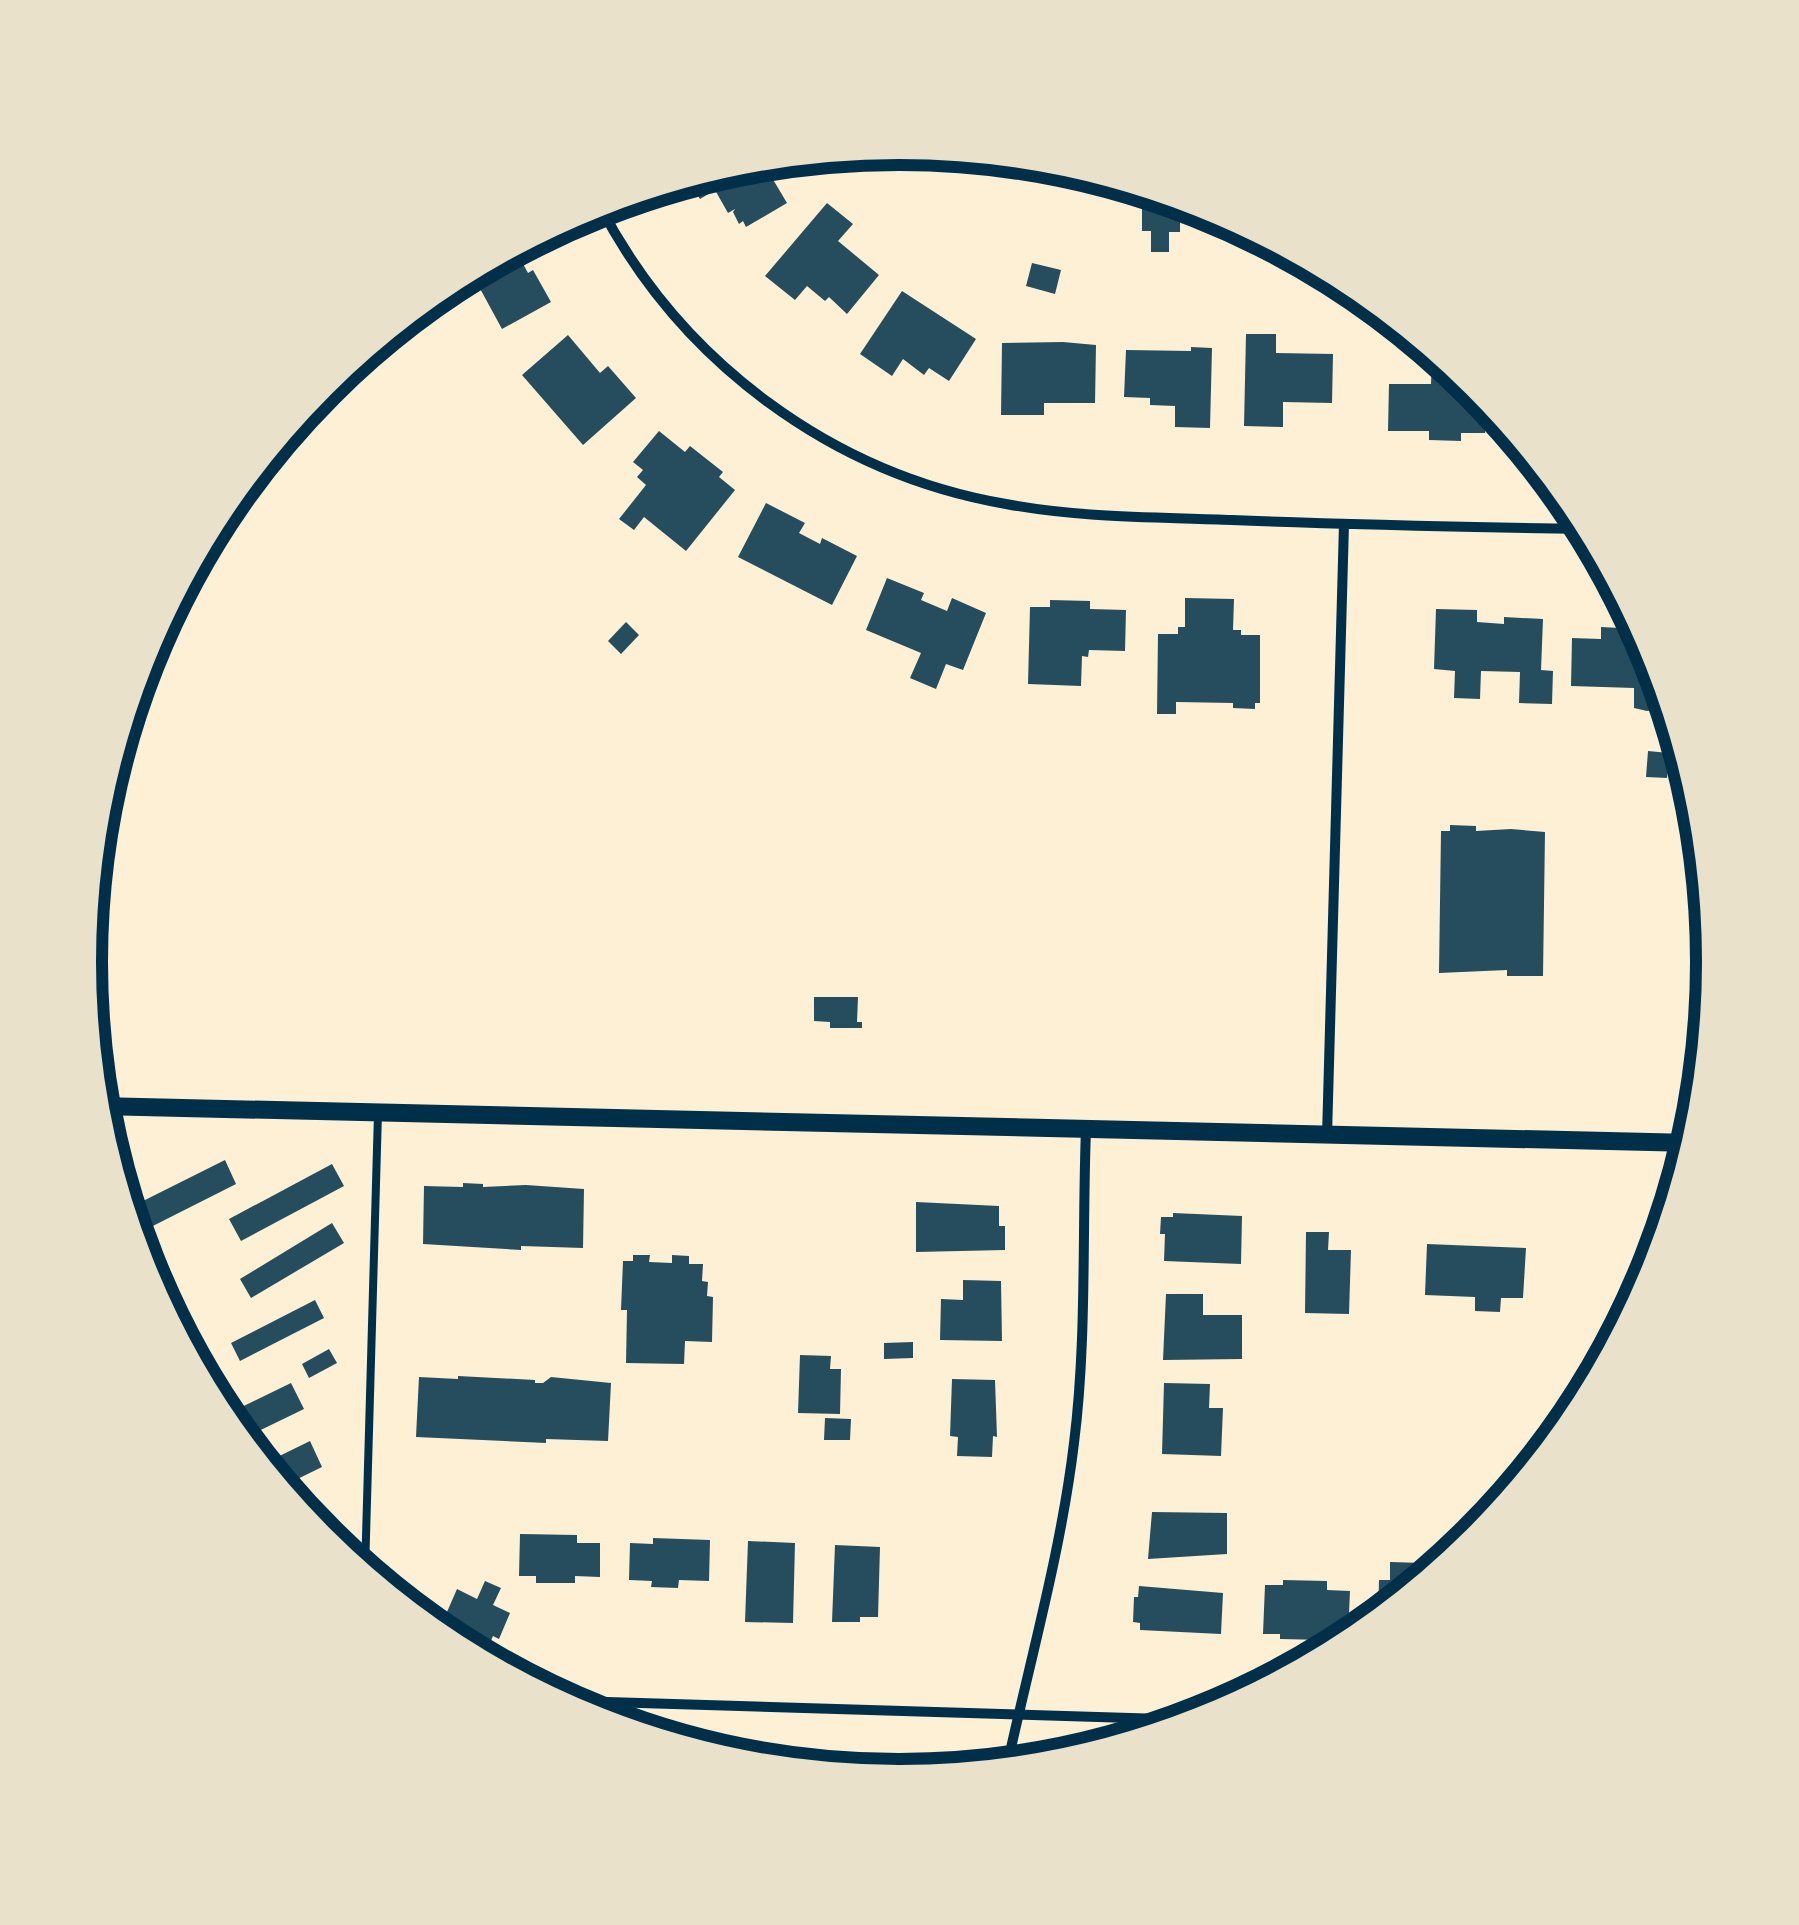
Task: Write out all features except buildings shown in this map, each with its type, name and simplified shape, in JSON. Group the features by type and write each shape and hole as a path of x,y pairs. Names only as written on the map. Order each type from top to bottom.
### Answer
{"street":[{"path":"609,221 658,296 716,361 771,406 828,442 884,470 940,489 1004,504 1074,514 1567,529"},
{"path":"1327,1137 1344,524"},
{"path":"116,1106 1327,1137 1675,1142"},
{"path":"1010,1752 1068,1489 1074,1441 1079,1394 1086,1129"},
{"path":"607,1702 1151,1718"}],"lane":[{"path":"366,1554 378,1113"}]}
